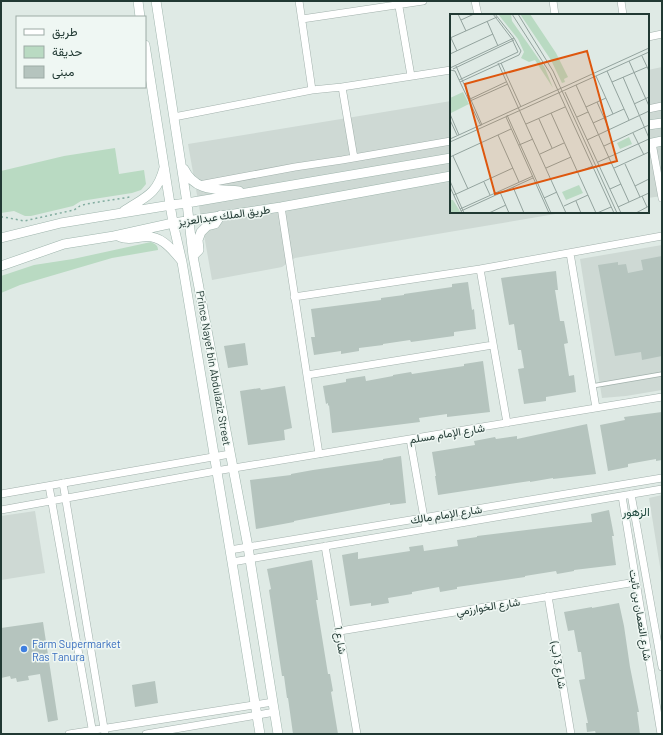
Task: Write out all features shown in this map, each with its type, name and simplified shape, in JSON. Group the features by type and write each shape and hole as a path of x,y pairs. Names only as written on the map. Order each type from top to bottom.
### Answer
{"main road":[{"path":"138,1 140,16"},
{"name":"Prince Nayef bin Abdulaziz Street","path":"156,1 187,203 193,256 248,547 278,734"},
{"name":"Prince Nayef bin Abdulaziz Street","path":"146,51 173,223 182,262 260,734"},
{"path":"649,125 662,123"},
{"path":"650,143 662,141"},
{"name":"طريق الملك عبدالعزيز","path":"1,238 61,223 450,158"},
{"path":"180,160 188,177 197,185 208,188 252,192"},
{"path":"122,213 147,198 155,189 162,176 165,165"},
{"name":"طريق الملك عبدالعزيز","path":"1,266 64,244 114,236 189,220 281,207 450,176"},
{"path":"193,256 199,250 198,240 201,232 208,226 215,224 220,215"},
{"path":"114,236 127,239 144,236 160,239 165,242 182,262"}],"street":[{"path":"299,1 312,90"},
{"path":"302,19 398,3 423,1"},
{"path":"476,1 478,14"},
{"path":"553,1 556,14"},
{"path":"621,1 623,14"},
{"path":"398,3 411,76"},
{"path":"649,37 662,34"},
{"path":"174,117 312,90 342,87 450,70"},
{"path":"342,87 354,158"},
{"path":"649,109 662,106"},
{"path":"197,185 295,166 354,158 450,141"},
{"path":"650,143 662,198"},
{"path":"281,207 319,454"},
{"path":"294,297 480,269 662,236"},
{"path":"570,253 596,408"},
{"path":"480,269 507,423"},
{"path":"306,375 493,345"},
{"name":"شارع الإمام مسلم","path":"1,510 233,468 662,397"},
{"path":"410,439 426,529"},
{"path":"1,494 230,454"},
{"name":"شارع الإمام مالك","path":"230,550 662,478"},
{"path":"63,483 104,731"},
{"path":"49,486 93,732"},
{"name":"شارع الإمام مالك","path":"232,562 662,489"},
{"name":"شارع النعمان بن ثابت","path":"631,494 659,626 662,667"},
{"name":"شارع النعمان بن ثابت","path":"622,496 659,706 661,734"},
{"name":"شارع 1","path":"325,546 357,734"},
{"name":"شارع الخوارزمي","path":"340,631 636,582"},
{"name":"شارع 3 (ب)","path":"548,596 571,734"},
{"path":"69,734 104,731 273,702"},
{"path":"146,734 275,712"}],"lane":[{"path":"592,386 662,374"}],"path":[{"path":"1,217 24,221 74,210 86,204 137,196"}],"shaded area":[{"path":"662,67 662,196 649,198 649,70"},
{"path":"450,101 450,213 561,213 295,258 282,267 212,280 188,144"},
{"path":"662,245 662,390 602,398 580,259"},
{"path":"662,495 662,579 649,498"},
{"path":"35,511 45,573 1,580 1,516"}],"green space":[{"path":"115,148 119,174 144,170 146,184 141,190 132,193 81,201 73,206 31,216 25,216 14,211 1,213 1,171 64,156"},
{"path":"151,242 157,246 158,250 112,258 20,285 1,293 1,276 34,265 73,259"}],"building":[{"path":"662,256 662,356 642,360 641,352 615,356 598,265 618,262 618,265 626,264 628,273 643,270 641,260"},
{"path":"556,271 558,290 555,290 560,321 564,321 568,343 564,344 569,376 574,375 576,392 546,397 546,401 524,404 518,369 524,368 521,350 518,350 514,324 509,325 501,278"},
{"path":"468,282 472,310 474,309 476,329 454,332 454,336 383,344 359,348 359,351 341,354 341,351 314,355 311,337 315,337 311,309 381,300 381,298 452,287 452,284"},
{"path":"245,343 248,365 228,368 224,346"},
{"path":"483,361 490,412 447,417 447,414 419,418 420,422 332,433 329,405 328,406 328,403 326,404 323,386 346,382 346,379 365,376 366,381 411,372 412,374 464,366 464,364"},
{"path":"285,386 292,428 284,430 285,440 248,445 240,391 260,388 261,390"},
{"path":"662,412 662,460 656,461 656,459 628,464 628,467 608,471 600,425 625,420 624,417"},
{"path":"587,424 596,474 530,481 438,495 432,452 475,445 474,441 495,437 496,439 517,436 517,439"},
{"path":"401,456 406,503 390,505 390,503 256,529 250,480 291,475"},
{"path":"609,510 614,536 612,536 616,565 574,570 557,574 556,571 457,587 457,589 440,592 439,587 388,598 389,603 371,606 371,603 350,606 342,555 358,552 358,559 410,551 409,547 423,545 424,551 458,546 457,540 477,536 592,522 591,514"},
{"path":"312,560 318,600 316,600 328,674 330,674 333,691 331,692 338,734 293,734 284,676 282,676 269,590 271,589 267,569"},
{"path":"619,603 639,712 637,712 640,734 596,734 595,731 587,732 586,723 588,723 579,680 585,679 581,652 578,652 574,630 568,631 564,612"},
{"name":"Farm Supermarket Ras Tanura","path":"43,622 58,720 48,722 40,674 28,676 29,680 17,682 16,678 11,679 10,676 1,678 1,628"},
{"path":"155,681 158,703 135,707 132,685"}],"place":[{"name":"Farm Supermarket Ras Tanura","path":"24,649"}],"district":[{"name":"الزهور","path":"636,511"}]}
